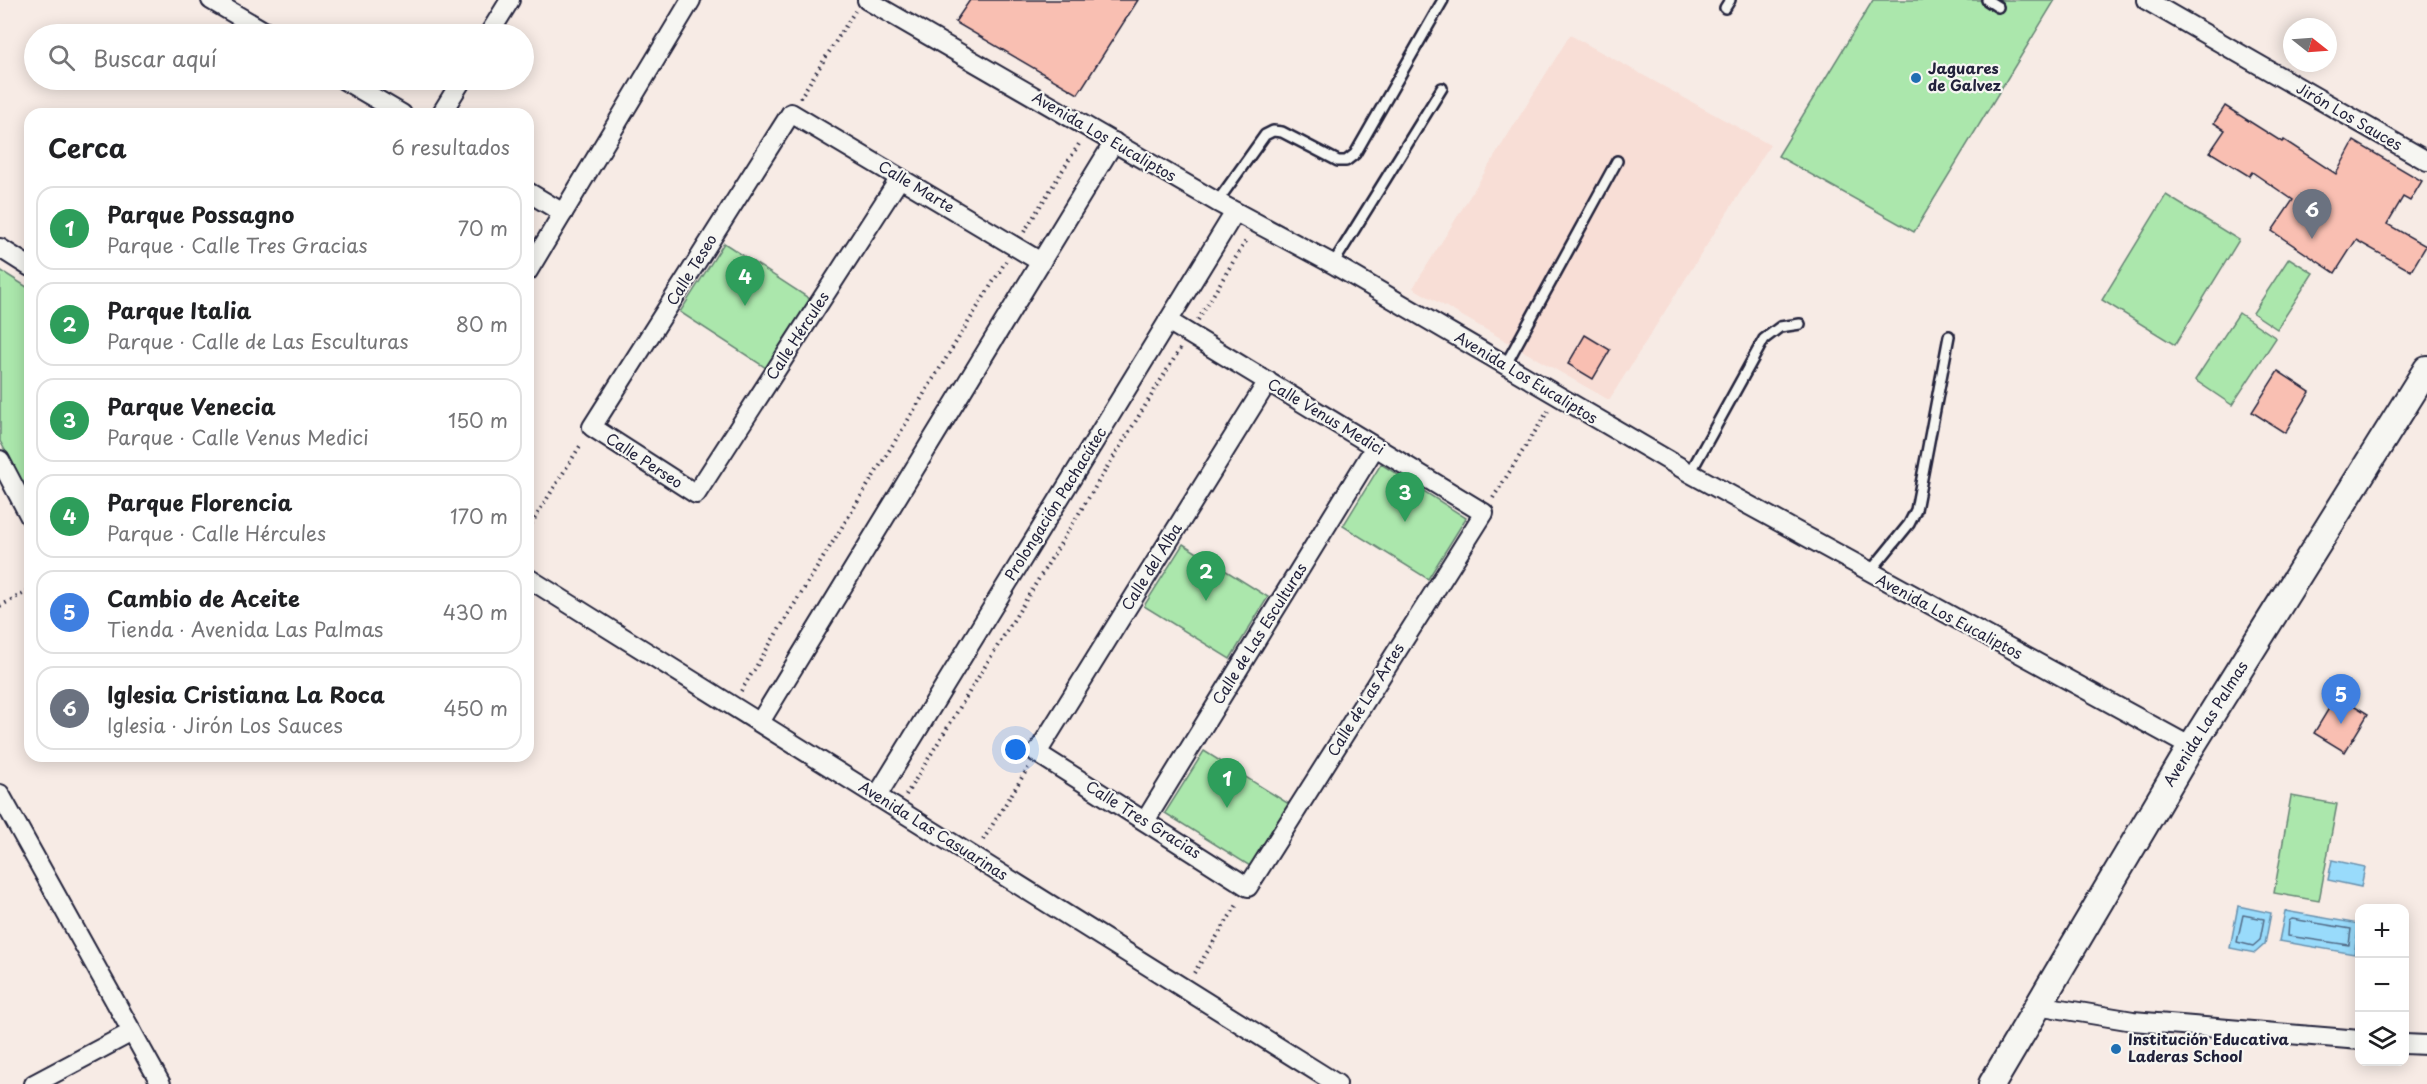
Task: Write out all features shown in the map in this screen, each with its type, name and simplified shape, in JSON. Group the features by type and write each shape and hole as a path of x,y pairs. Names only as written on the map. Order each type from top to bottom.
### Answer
{"main road":[{"name":"Avenida Las Palmas","path":"1992,1084 2191,747 2427,369"}],"street":[{"path":"211,0 252,24"},
{"path":"495,24 510,0"},
{"path":"534,261 691,0"},
{"name":"Jirón Los Sauces","path":"2146,0 2427,161"},
{"name":"Avenida Los Eucaliptos","path":"861,5 1089,128 1256,224 1333,264 1506,364 1557,398 1689,473 2191,747"},
{"path":"361,90 392,108"},
{"path":"445,108 456,90"},
{"name":"Calle Marte","path":"791,113 1041,262"},
{"name":"Calle Teseo","path":"592,427 791,113"},
{"path":"760,722 1114,142"},
{"name":"Calle Hércules","path":"696,494 900,178"},
{"path":"534,196 563,213"},
{"name":"Prolongación Pachacútec","path":"877,796 1235,212"},
{"path":"0,249 24,263"},
{"name":"Calle Venus Medici","path":"1168,321 1484,513"},
{"name":"Calle del Alba","path":"1037,753 1268,381"},
{"name":"Calle Perseo","path":"592,427 696,494"},
{"name":"Calle de Las Esculturas","path":"1145,821 1375,447"},
{"path":"0,460 24,506"},
{"name":"Calle de Las Artes","path":"1248,887 1484,513"},
{"name":"Avenida Las Casuarinas","path":"534,582 1337,1084"},
{"name":"Calle Tres Gracias","path":"1037,753 1248,887"},
{"path":"0,794 161,1084"},
{"path":"2037,1005 2133,1021 2355,1040"},
{"path":"34,1084 132,1032"},
{"path":"2409,1044 2427,1045"}],"lane":[{"path":"1217,202 1265,135 1273,131 1282,132 1338,161 1346,160 1355,154 1443,0"},
{"path":"1987,0 1998,7"},
{"path":"1333,264 1442,88"},
{"path":"1506,364 1617,161"},
{"path":"1689,473 1764,339 1780,327 1800,324"},
{"path":"1869,573 1909,524 1916,510 1950,336"}],"path":[{"path":"791,113 861,5"},
{"path":"732,705 1089,128"},
{"path":"898,809 1256,224"},
{"path":"1484,513 1557,398"},
{"path":"534,520 592,427"},
{"path":"0,606 24,593"},
{"path":"973,856 1037,753"},
{"path":"1185,988 1248,887"}],"shaded area":[{"path":"1570,35 1770,145 1609,400 1413,288"}],"green space":[{"name":"Jaguares de Galvez","path":"1873,0 2055,0 1914,232 1778,156"},
{"path":"2166,195 2239,240 2175,345 2102,300"},
{"path":"724,243 810,299 766,368 680,312"},
{"path":"2289,258 2313,273 2277,329 2253,313"},
{"path":"0,270 24,285 24,485 0,441"},
{"path":"2239,313 2276,338 2232,405 2195,380"},
{"path":"1381,464 1466,518 1428,579 1343,526"},
{"path":"1183,544 1268,597 1230,659 1144,606"},
{"path":"1204,751 1289,804 1250,866 1165,813"},
{"path":"2291,796 2337,804 2319,901 2274,893"}],"water":[{"path":"2332,860 2365,867 2361,887 2328,880"},
{"path":"2238,906 2271,913 2265,944 2255,953 2230,948"},
{"path":"2285,911 2355,923 2354,954 2279,941"}],"building":[{"path":"970,0 1138,0 1078,94 955,22"},
{"path":"2225,106 2282,142 2284,140 2336,174 2354,141 2422,181 2410,201 2403,197 2387,224 2426,246 2411,271 2356,240 2335,273 2272,231 2293,200 2252,172 2249,176 2210,152 2225,130 2214,123"},
{"path":"1585,335 1610,350 1593,379 1568,364"},
{"path":"2278,371 2310,392 2285,433 2252,412"},
{"path":"2337,695 2368,714 2345,752 2314,733"}],"place":[{"name":"Jaguares de Galvez","path":"1916,78"},
{"name":"Iglesia Cristiana La Roca","path":"2312,239"},
{"name":"Parque Florencia","path":"745,306"},
{"name":"Parque Venecia","path":"1405,522"},
{"name":"Parque Italia","path":"1206,601"},
{"name":"Cambio de Aceite","path":"2341,724"},
{"name":"Parque Possagno","path":"1227,808"},
{"name":"Institución Educativa Laderas School","path":"2116,1049"}]}
